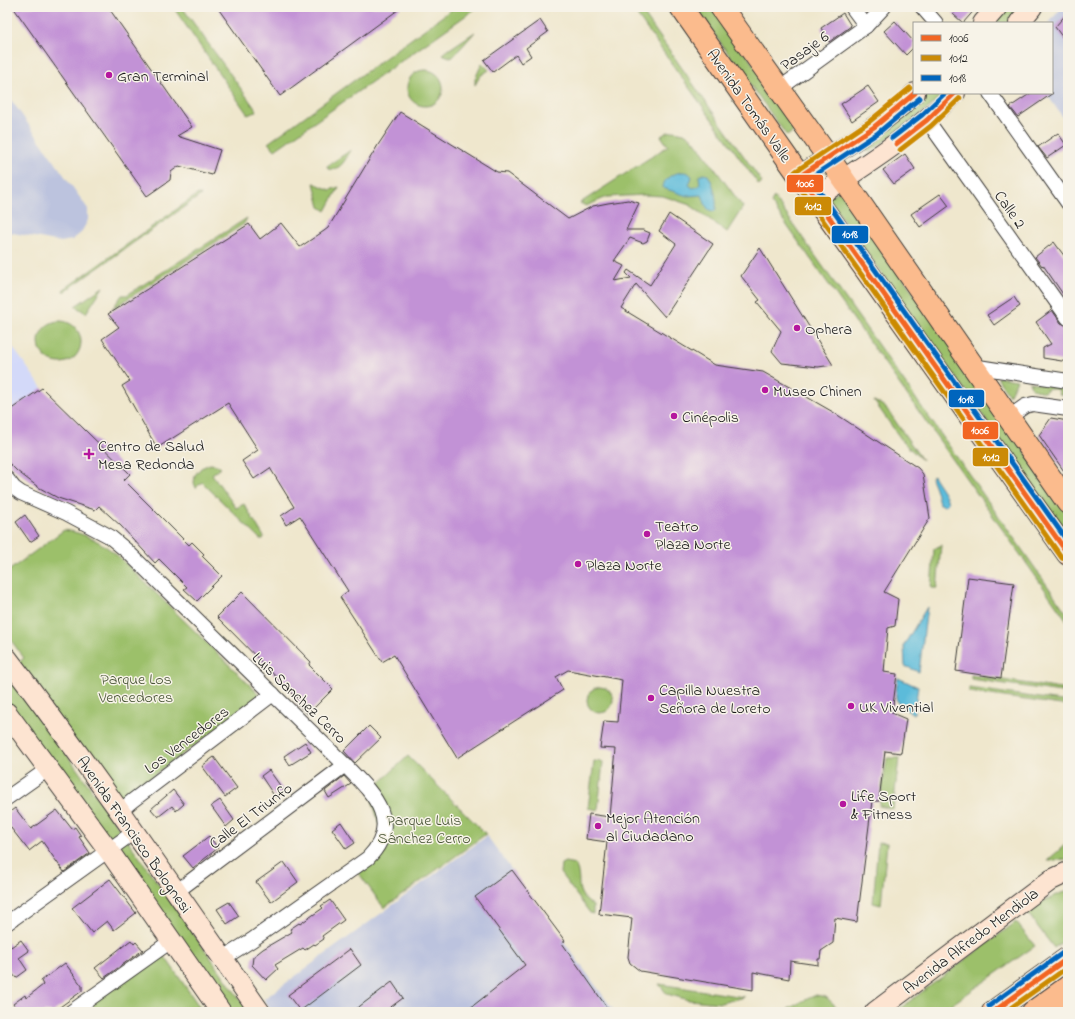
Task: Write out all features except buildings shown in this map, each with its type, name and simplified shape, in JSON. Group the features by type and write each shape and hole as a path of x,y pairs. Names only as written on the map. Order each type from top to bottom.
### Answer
{"main road":[{"name":"Avenida Tomás Valle","path":"681,7 1068,554"},
{"name":"Avenida Tomás Valle","path":"721,7 1068,503"},
{"path":"984,22 997,7"},
{"path":"1019,22 1032,7"},
{"path":"800,176 875,126 914,94"},
{"path":"815,198 904,138 927,120 954,94"},
{"name":"Avenida Francisco Bolognesi","path":"7,658 120,812 260,1012"},
{"name":"Avenida Francisco Bolognesi","path":"7,713 109,850 171,941 222,1012"},
{"name":"Avenida Alfredo Mendiola","path":"875,1012 1051,880 1068,872"},
{"path":"993,1012 1068,958"},
{"path":"1033,1012 1068,987"}],"street":[{"path":"852,7 866,26"},
{"name":"Pasaje 6","path":"779,89 866,26 884,7"},
{"path":"922,7 935,22"},
{"path":"991,94 1068,203"},
{"name":"Calle 2","path":"927,120 1068,318"},
{"path":"972,366 1068,381"},
{"path":"1008,418 1025,406 1033,404 1068,409"},
{"name":"Luis Sanchez Cerro","path":"9,487 66,513 109,536 115,541 345,765 374,796 380,808 383,829 380,843 368,858 222,959"},
{"name":"Los Vencedores","path":"120,812 132,801 273,694"},
{"name":"Calle El Triunfo","path":"176,892 345,765"},
{"path":"7,798 48,769"},
{"path":"7,923 134,832"},
{"path":"71,1012 171,941"}],"shaded area":[{"path":"1062,7 1068,7 1068,125 1047,94 1053,94 1053,22 1050,22"},
{"path":"7,94 88,209 88,220 81,233 72,240 61,242 8,232 7,230"},
{"path":"7,339 42,388 7,412"},
{"path":"487,836 615,1012 272,1012 264,999"}],"green space":[{"path":"173,7 182,7 257,111 248,115"},
{"path":"455,7 478,7 275,150 268,143"},
{"path":"631,7 639,7 762,182 759,185"},
{"path":"695,7 713,7 798,128 787,136"},
{"path":"1004,7 1021,7 1008,22 991,22"},
{"path":"475,32 452,58 442,54"},
{"path":"482,63 489,70 480,76 475,85 475,79"},
{"path":"429,70 438,75 442,81 442,95 438,101 429,106 421,106 412,101 408,95 407,84 412,75 418,71"},
{"path":"924,94 943,94 935,103 870,152 866,150 864,145"},
{"path":"674,131 684,133 693,139 743,207 727,232 690,205 663,196 644,195 607,197 586,206 580,203 668,146 661,136 668,132"},
{"path":"351,150 345,161 339,167 328,169 327,166"},
{"path":"314,183 330,190 339,187 326,211 320,207"},
{"path":"841,190 1068,512 1068,535 828,198"},
{"path":"198,194 201,195 64,292 63,290"},
{"path":"774,197 1068,615 1068,622 771,203"},
{"path":"247,218 244,224 112,309 122,295 127,295"},
{"path":"103,287 86,313 75,306"},
{"path":"60,321 75,327 81,342 75,357 60,363 45,357 39,342 45,327"},
{"path":"998,377 1017,380 1009,396 998,379"},
{"path":"1029,382 1068,388 1068,396 1059,394 1059,390 1049,388 1044,392 1032,389"},
{"path":"874,401 887,409 922,460 903,442"},
{"path":"210,464 217,465 221,468 212,474 236,508 244,504 264,537 263,539 260,539 202,482 196,488 194,483 195,475 201,468"},
{"name":"Parque Los Vencedores","path":"64,530 79,533 93,539 106,546 118,556 261,696 118,802 18,663 24,658 7,635 7,572"},
{"path":"941,545 937,588 931,588 934,549"},
{"path":"7,670 249,1012 232,1012 7,703"},
{"path":"971,675 1068,690 1068,693 971,679"},
{"path":"600,687 609,691 613,700 609,709 600,713 591,709 587,700 591,691"},
{"path":"969,688 1068,702 1068,706 969,692"},
{"name":"Parque Luis Sánchez Cerro","path":"408,756 486,834 384,908 355,868 382,836 370,792"},
{"path":"887,758 899,758 893,809 879,806"},
{"path":"594,761 603,762 598,810 588,808"},
{"path":"878,842 887,843 881,905 873,903"},
{"path":"1068,842 1068,859 1047,861"},
{"path":"565,862 575,864 579,876 580,890 586,900 593,906 593,914 590,913 560,873 561,864"},
{"path":"1068,890 1068,938 1054,948 1026,911 1035,905"},
{"path":"1016,922 1035,946 941,1012 895,1012"},
{"path":"161,951 203,1012 75,1012"},
{"path":"659,984 744,997 721,1003 689,1000 667,994"},
{"path":"816,995 826,997 841,1011 798,1012 788,1009 803,1001"}],"water":[{"path":"682,172 688,173 692,177 689,185 693,188 700,185 699,176 703,174 708,175 715,192 715,211 707,208 702,195 687,196 663,188 663,184 667,179 672,175"},
{"path":"933,475 947,499 948,503 944,506 939,503 931,478"},
{"path":"927,607 919,672 905,666 904,645"},
{"path":"898,678 918,687 914,714 898,704 896,691"}],"transit line":[{"name":"1012","path":"910,88 870,121 796,171 793,174 793,178 1062,558"},
{"name":"1006","path":"914,94 874,127 800,176 1068,554"},
{"name":"1018","path":"892,138 922,115 944,94"},
{"name":"1006","path":"896,144 927,120 954,94"},
{"name":"1018","path":"920,98 878,133 810,178 1068,542"},
{"name":"1012","path":"900,150 931,126 960,98"},
{"name":"1018","path":"989,1006 1064,952"},
{"name":"1006","path":"993,1012 1068,958"},
{"name":"1012","path":"1005,1012 1068,967"}],"place":[{"name":"Gran Terminal","path":"109,75"},
{"name":"Ophera","path":"797,328"},
{"name":"Museo Chinen","path":"765,390"},
{"name":"Cinépolis","path":"674,416"},
{"name":"Centro de Salud Mesa Redonda","path":"89,454"},
{"name":"Teatro Plaza Norte","path":"647,534"},
{"name":"Plaza Norte","path":"578,564"},
{"name":"Capilla Nuestra Señora de Loreto","path":"651,698"},
{"name":"UK Vivential","path":"851,706"},
{"name":"Life Sport & Fitness","path":"843,804"},
{"name":"Mejor Atención al Ciudadano","path":"598,826"}]}
